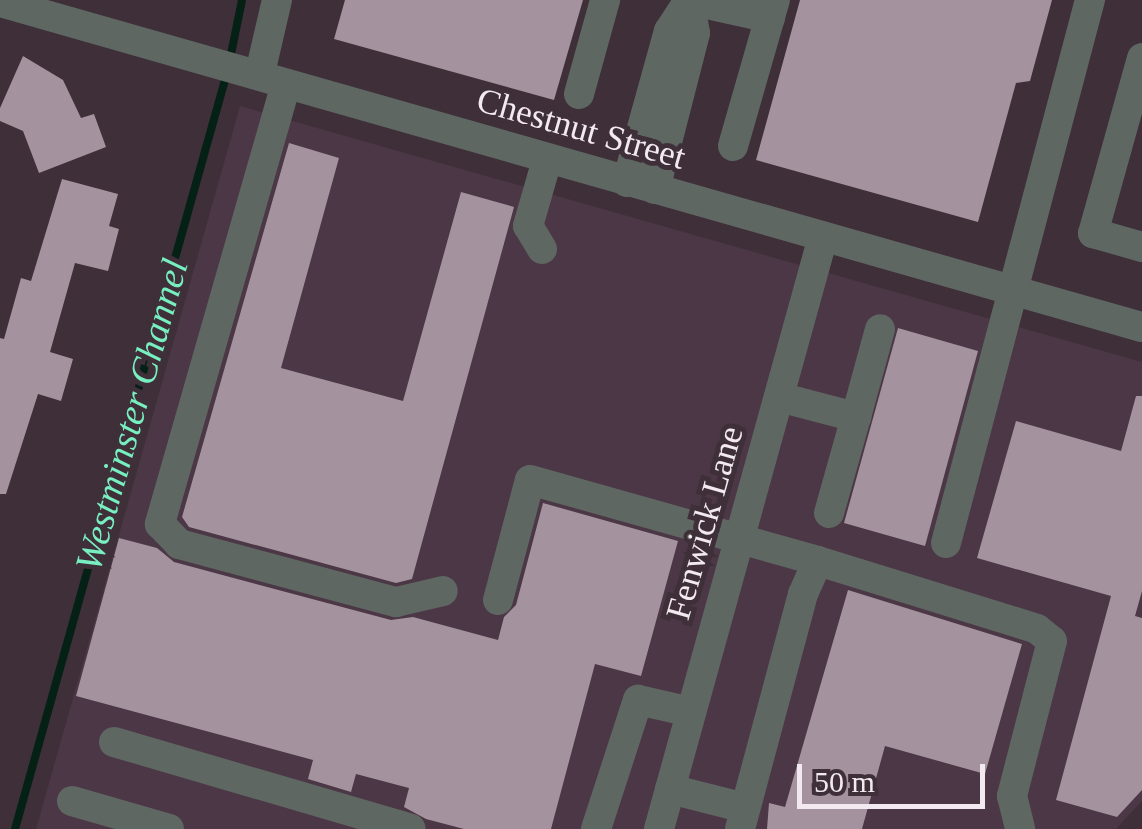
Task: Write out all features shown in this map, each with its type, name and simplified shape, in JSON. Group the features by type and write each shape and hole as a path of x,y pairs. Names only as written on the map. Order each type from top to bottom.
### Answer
{"street":[{"path":"277,0 264,75 160,524 179,544 396,602 443,591"},
{"path":"579,94 605,0"},
{"path":"641,185 695,33 690,0 772,9 733,146"},
{"path":"946,544 1090,0"},
{"name":"Chestnut Street","path":"0,2 1142,326"},
{"path":"1142,58 1093,233 1142,247"},
{"path":"542,249 528,226 548,160"},
{"name":"Fenwick Lane","path":"659,829 823,237"},
{"path":"828,513 880,329"},
{"path":"779,397 856,417"},
{"path":"498,600 530,480 740,535 1038,629 1052,640 1012,796 1020,829"},
{"path":"670,788 742,818 803,594 818,560"},
{"path":"596,829 638,700 691,712"},
{"path":"114,742 321,816 411,829"},
{"path":"72,802 163,828"}],"shaded area":[{"path":"240,106 1142,362 1142,801 1116,829 36,829"}],"building":[{"path":"345,0 583,0 554,100 334,39"},
{"path":"800,0 1052,0 1030,81 1016,83 978,222 756,160"},
{"path":"23,56 63,80 81,118 94,114 106,147 39,173 23,131 0,121 0,108"},
{"path":"289,143 339,158 281,368 403,401 461,192 514,207 412,579 396,583 189,527 182,517"},
{"path":"62,179 118,194 109,226 119,229 108,271 75,263 50,352 73,359 61,401 38,394 6,494 0,494 0,338 4,339 21,278 31,281"},
{"path":"898,328 978,351 925,546 844,523"},
{"path":"1136,396 1142,396 1142,591 1135,616 1142,618 1142,790 1117,817 1056,800 1111,596 977,558 1016,421 1121,451"},
{"path":"543,503 678,541 641,676 595,664 551,829 464,829 426,819 404,807 409,788 356,774 351,792 308,779 313,760 76,696 119,538 157,548 174,562 391,620 413,617 498,640 504,617 516,605"},
{"path":"848,590 1022,644 985,774 885,746 862,829 767,829 769,803 785,807"}],"waterway":[{"name":"Westminster Channel","path":"230,59 242,0"},
{"name":"Westminster Channel","path":"15,829 227,73"}]}
